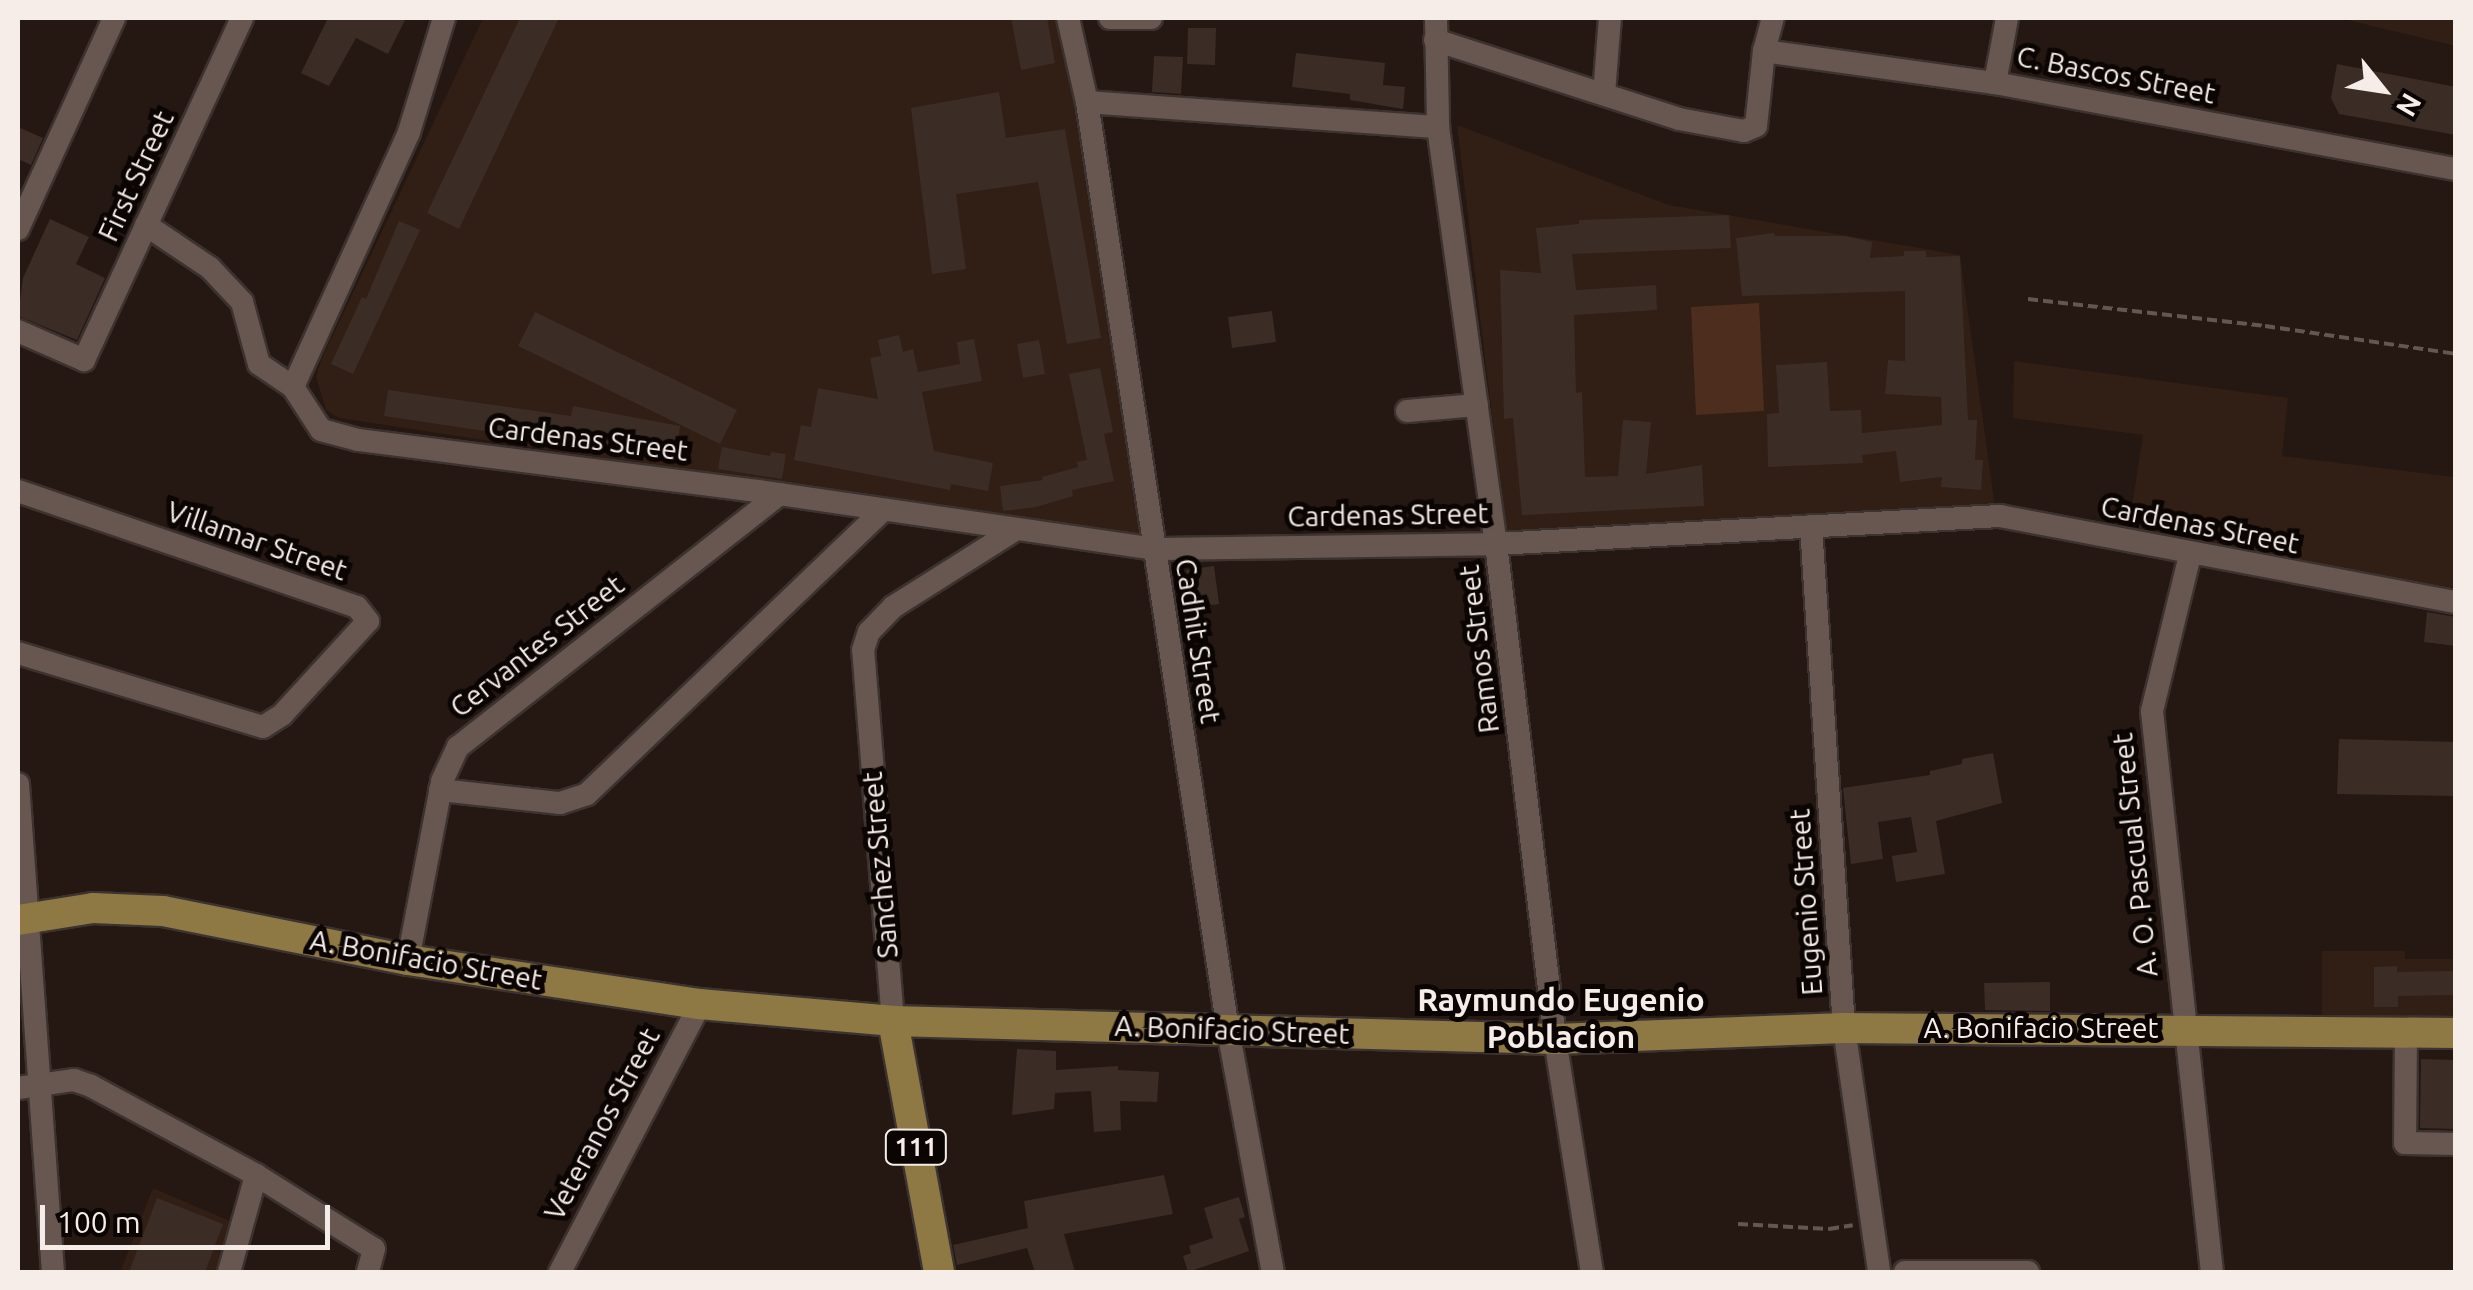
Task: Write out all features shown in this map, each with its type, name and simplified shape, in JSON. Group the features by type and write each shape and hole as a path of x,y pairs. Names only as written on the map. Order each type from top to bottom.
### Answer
{"main road":[{"name":"A. Bonifacio Street","path":"22,919 93,908 163,912 408,960 700,1004 893,1021 1555,1039 1844,1028 2456,1033"},
{"name":"Sanchez Street","path":"893,1021 939,1272"}],"street":[{"path":"18,229 114,18"},
{"name":"First Street","path":"18,331 84,360 242,18"},
{"path":"146,225 210,268 242,302 259,364 293,387 409,132 444,18"},
{"name":"Cadhit Street","path":"1068,18 1086,102 1228,1030 1273,1272"},
{"path":"1110,18 1151,18"},
{"path":"1604,94 1610,18"},
{"path":"1436,29 1604,94 1680,119 1744,131 1756,126 1764,51 1772,18"},
{"path":"1995,83 2006,18"},
{"name":"Ramos Street","path":"1436,29 1438,127 1496,544 1555,1039 1592,1272"},
{"name":"C. Bascos Street","path":"1764,51 1995,83 2456,169"},
{"path":"1086,102 1438,127"},
{"name":"Cardenas Street","path":"293,387 322,430 359,440 780,494 1154,549 1496,544 2000,516 2190,555 2456,602"},
{"path":"1407,411 1477,405"},
{"name":"Villamar Street","path":"18,491 358,607 368,621 282,715 262,727 18,654"},
{"name":"Cervantes Street","path":"408,960 440,790 449,762 471,735 780,494"},
{"path":"440,790 560,804 587,794 882,510"},
{"name":"Eugenio Street","path":"1811,526 1844,1028 1879,1272"},
{"name":"Sanchez Street","path":"893,1021 863,650 869,632 892,607 1013,531"},
{"name":"A. O. Pascual Street","path":"2190,555 2152,712 2182,1028 2212,1272"},
{"path":"18,784 22,919 42,1082 52,1272"},
{"name":"Veteranos Street","path":"560,1272 700,1004"},
{"path":"2406,1033 2405,1143 2456,1144"},
{"path":"18,1088 74,1080 90,1086 256,1175 371,1261"},
{"path":"229,1272 256,1175"},
{"path":"1905,1272 2028,1272"}],"path":[{"path":"2028,299 2265,326 2456,354"},
{"path":"1738,1224 1829,1229 1873,1222"}],"shaded area":[{"path":"483,18 1070,18 1144,540 339,418 326,410 316,377 321,360"},
{"path":"2339,18 2455,18 2455,46"},
{"path":"1457,125 1669,205 1960,255 1995,507 1506,534"},
{"path":"1759,303 1764,411 1696,415 1691,307"},
{"path":"2014,361 2288,398 2282,456 2455,477 2455,588 2127,538 2143,435 2013,418"},
{"path":"2322,951 2405,951 2405,959 2455,959 2455,1017 2322,1018"},
{"path":"153,1188 230,1221 217,1272 120,1272"}],"building":[{"path":"328,18 406,18 388,54 356,38 329,86 301,73"},
{"path":"520,18 559,18 459,229 427,213"},
{"path":"1011,18 1047,18 1055,63 1021,70"},
{"path":"1188,28 1216,28 1215,65 1187,64"},
{"path":"1296,53 1385,63 1383,85 1405,87 1403,109 1350,100 1350,94 1292,87"},
{"path":"1154,56 1183,57 1181,94 1152,92"},
{"path":"2337,64 2456,87 2456,135 2339,114 2331,98"},
{"path":"999,92 1006,138 1065,129 1101,338 1067,344 1038,182 956,194 966,269 932,274 911,108"},
{"path":"18,127 43,138 31,165 18,159"},
{"path":"1729,215 1731,248 1572,254 1576,290 1656,285 1657,310 1574,315 1576,393 1582,392 1585,477 1618,476 1623,420 1651,422 1646,474 1702,465 1704,506 1522,515 1513,418 1504,419 1500,270 1541,273 1536,228 1579,224 1579,220"},
{"path":"50,219 89,237 76,264 105,278 77,340 18,316 23,278"},
{"path":"399,221 420,230 353,374 331,364 362,297 366,299"},
{"path":"1774,233 1845,236 1872,242 1870,258 1904,256 1904,251 1926,251 1926,257 1960,256 1968,420 1977,420 1975,460 1983,460 1981,490 1941,487 1942,477 1900,482 1896,451 1862,455 1863,463 1768,467 1767,414 1779,413 1776,365 1827,362 1830,411 1861,410 1862,433 1942,425 1941,397 1885,394 1888,360 1905,361 1905,291 1742,296 1736,238"},
{"path":"1272,311 1276,342 1232,348 1228,317"},
{"path":"535,312 737,410 720,444 518,346"},
{"path":"899,335 903,352 913,349 918,372 960,364 957,342 974,339 982,381 922,392 934,451 993,463 988,491 951,484 950,490 794,460 801,425 811,427 818,388 878,399 870,358 881,356 878,340"},
{"path":"1039,340 1045,374 1023,378 1017,344"},
{"path":"1100,368 1113,432 1104,434 1114,481 1072,490 1073,496 1036,507 1003,511 1000,486 1043,480 1042,477 1078,467 1077,462 1087,460 1069,374"},
{"path":"388,390 571,416 573,406 680,426 676,458 554,435 553,441 384,416"},
{"path":"722,447 770,456 771,452 786,454 782,479 718,469"},
{"path":"1214,566 1219,604 1191,608 1186,570"},
{"path":"2427,612 2456,617 2456,646 2424,642"},
{"path":"2339,739 2456,742 2456,796 2337,794"},
{"path":"1993,753 2002,803 1936,821 1945,874 1896,882 1892,856 1917,852 1911,817 1878,822 1883,859 1851,864 1843,788 1930,775 1930,771 1962,764 1962,759"},
{"path":"2397,966 2397,972 2456,971 2456,995 2398,996 2398,1007 2374,1007 2374,967"},
{"path":"2050,982 2050,1011 1985,1010 1984,983"},
{"path":"1017,1049 1056,1051 1056,1070 1118,1066 1118,1070 1159,1072 1157,1102 1120,1101 1121,1130 1094,1132 1091,1091 1055,1093 1054,1109 1012,1115"},
{"path":"2421,1059 2456,1060 2456,1129 2420,1128"},
{"path":"1164,1175 1173,1214 1064,1234 1075,1272 1035,1272 1027,1248 957,1265 953,1245 1028,1228 1024,1201"},
{"path":"1239,1197 1245,1217 1239,1219 1249,1251 1188,1272 1183,1256 1191,1253 1189,1246 1213,1238 1204,1208"},
{"path":"157,1198 223,1224 205,1272 129,1272"}],"district":[{"name":"Raymundo Eugenio Poblacion","path":"1561,1018"}]}
